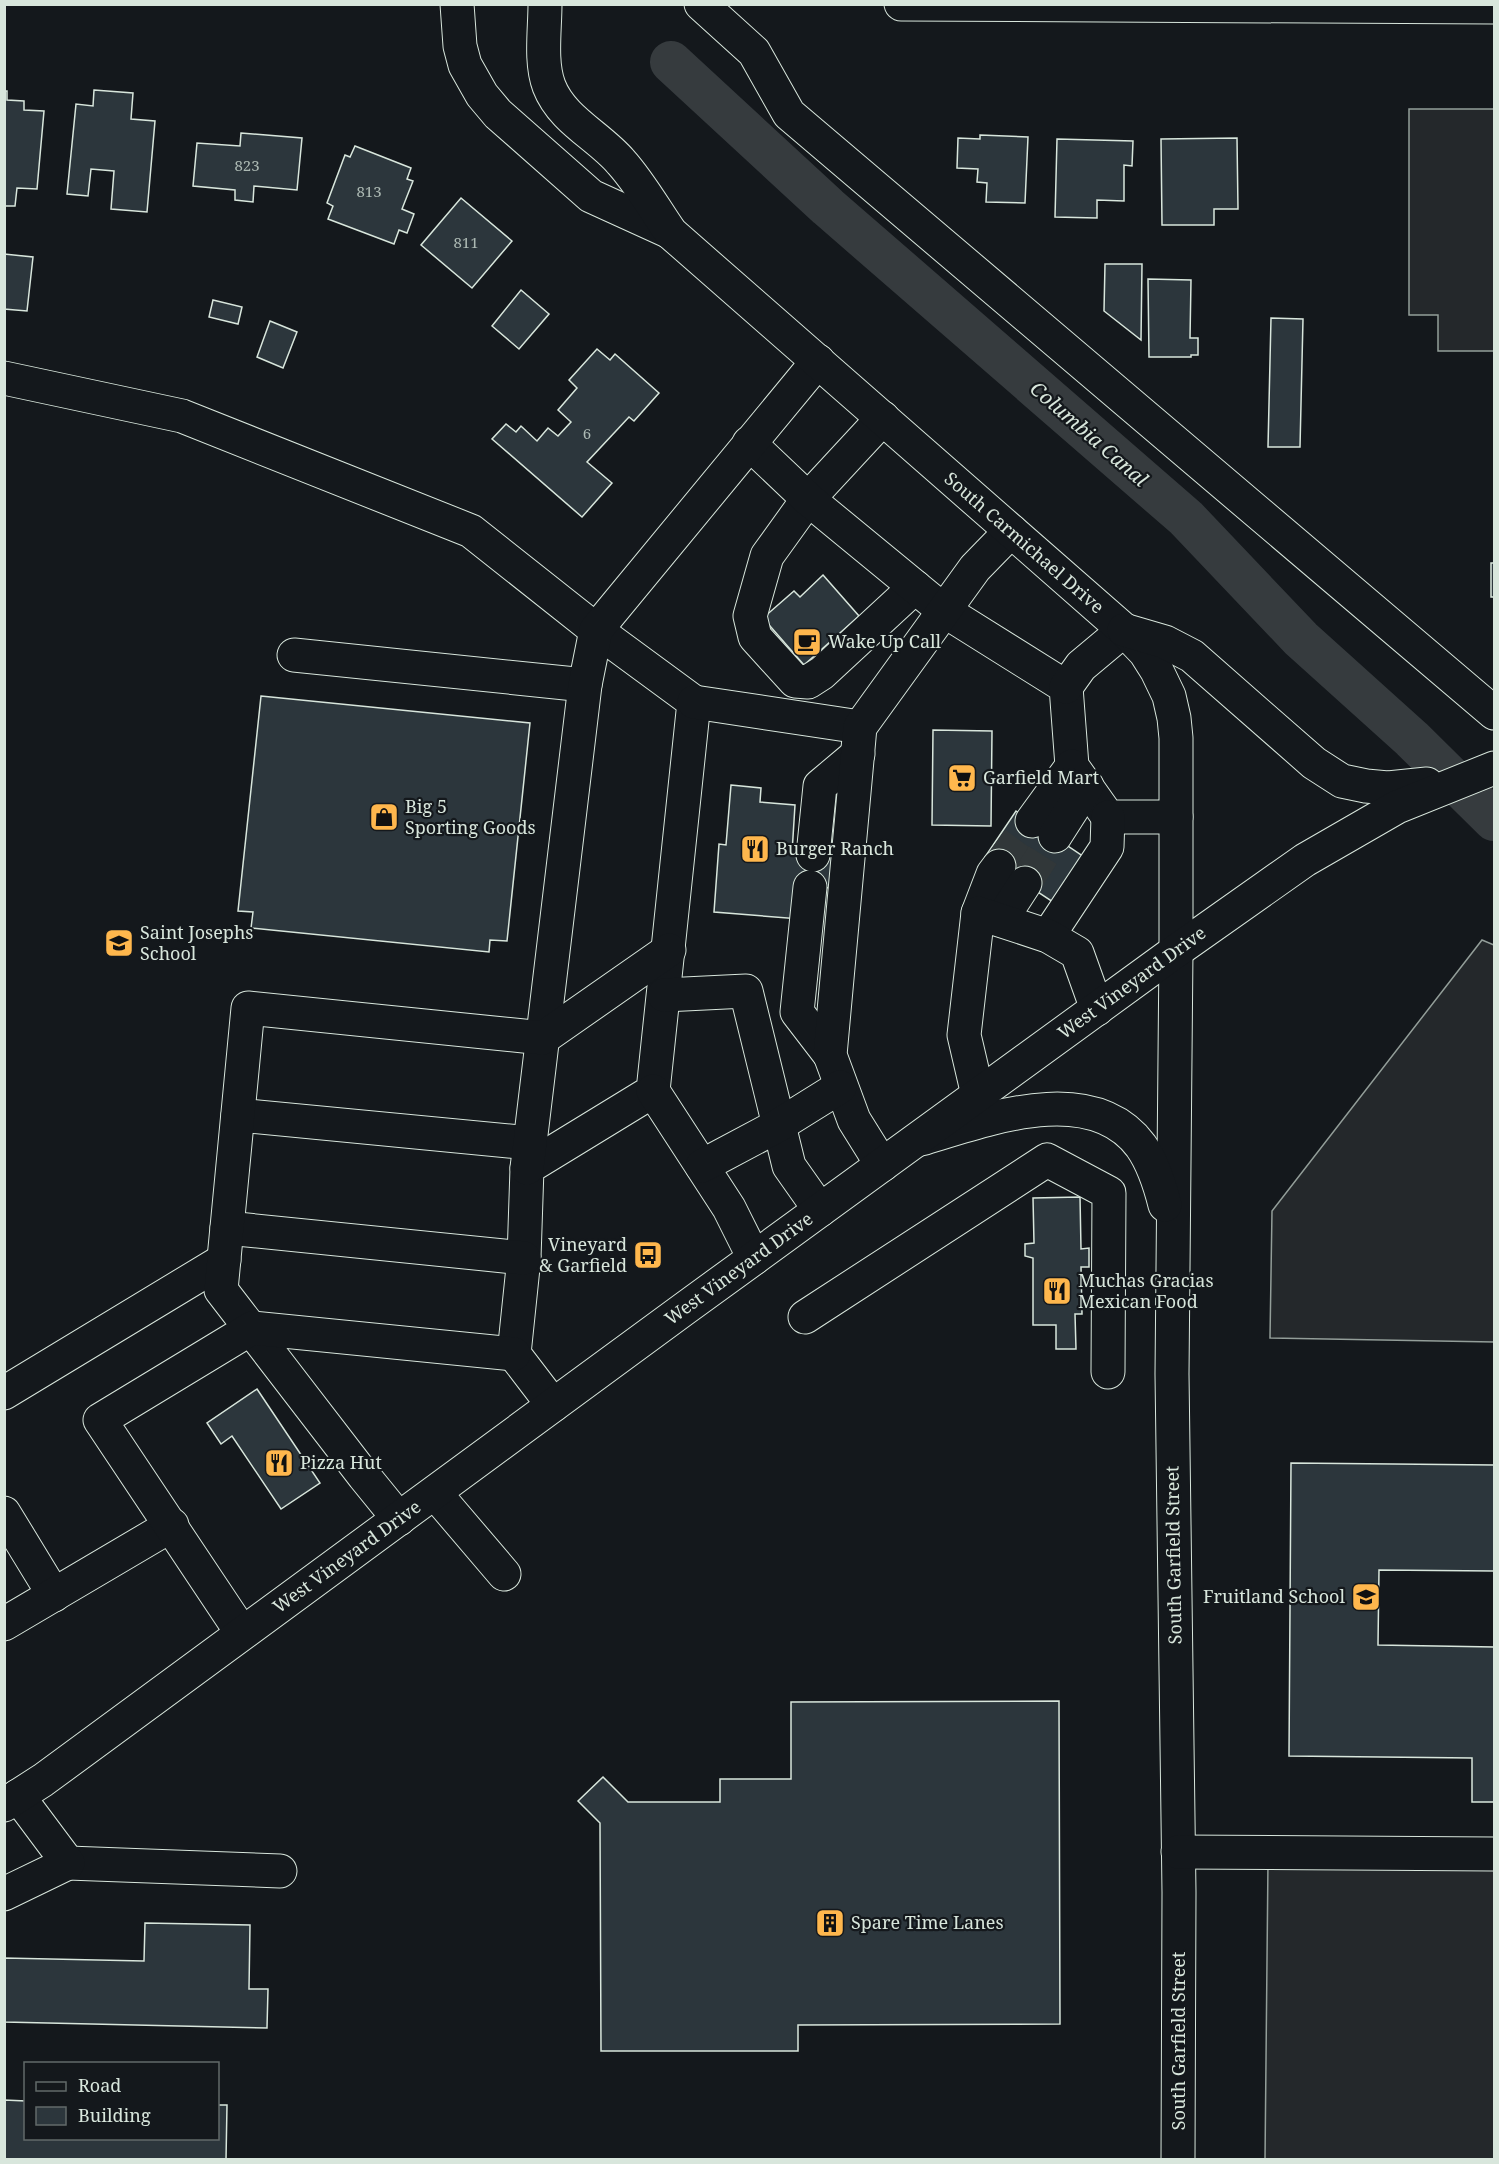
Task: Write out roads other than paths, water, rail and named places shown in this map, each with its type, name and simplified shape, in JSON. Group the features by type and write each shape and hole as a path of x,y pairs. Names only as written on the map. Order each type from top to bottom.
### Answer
{"main road":[{"name":"South Carmichael Drive","path":"457,4 460,46 465,65 482,95 498,114 591,196 671,233"},
{"name":"South Carmichael Drive","path":"545,4 545,65 548,84 554,97 563,109 622,162 671,233 1124,630 1145,652 1157,670 1169,696 1176,738 1176,951"},
{"path":"701,4 754,52 789,114 1494,713"},
{"path":"902,4 1494,7"},
{"path":"554,1405 514,1354 524,1258 529,1156 585,685 596,630 818,361"},
{"path":"4,378 182,416 471,531 596,630 694,702 859,740"},
{"path":"883,418 808,499 767,556 750,616 755,637 795,681 808,682 822,673 915,587"},
{"path":"749,442 808,499 943,610 1066,687"},
{"path":"813,855 820,786 859,740 943,610 975,568 1011,531"},
{"path":"1048,936 1107,847 1108,817 1080,776 1066,687 1081,666 1124,630 1166,642 1192,656 1314,763 1342,781 1365,786 1424,790 1486,771"},
{"path":"294,655 585,685"},
{"path":"694,702 653,1091 729,1208 754,1258"},
{"path":"830,1056 859,740"},
{"path":"1043,829 1080,776"},
{"name":"West Vineyard Drive","path":"11,1801 1176,951 1305,860 1424,790"},
{"path":"1108,817 1176,817"},
{"path":"978,1095 964,1035 989,917 993,873 1012,875"},
{"path":"810,887 797,1012 830,1056 854,1120 882,1165"},
{"path":"989,917 1048,936 1077,953 1097,1009"},
{"path":"399,1519 221,1290 248,1008 543,1038 669,950"},
{"name":"South Garfield Street","path":"1176,951 1172,1374 1178,1852 1178,2160"},
{"path":"664,995 746,991 789,1166 820,1210"},
{"path":"702,1166 779,1125 840,1087"},
{"path":"238,1115 529,1156 653,1091"},
{"path":"916,1140 1024,1112 1067,1110 1103,1117 1117,1125 1141,1145 1152,1165 1173,1236"},
{"path":"805,1317 1047,1160 1109,1194 1108,1372"},
{"path":"227,1228 524,1258"},
{"path":"4,1393 224,1260"},
{"path":"243,1633 100,1420 252,1328 514,1354"},
{"path":"435,1492 504,1574"},
{"path":"4,1513 54,1595"},
{"path":"4,1624 172,1525"},
{"path":"11,1801 68,1863"},
{"path":"1178,1852 1494,1854"},
{"path":"4,1894 68,1863 280,1871"}],"waterway":[{"name":"Columbia Canal","path":"671,62 828,207 1186,518 1301,639 1412,739 1494,820"}],"tunnel":[{"path":"999,866 1032,821"},
{"path":"1025,883 1055,836"}],"place":[{"name":"Wake Up Call","path":"807,642"},
{"name":"Garfield Mart","path":"962,778"},
{"name":"Big 5 Sporting Goods","path":"384,817"},
{"name":"Burger Ranch","path":"755,849"},
{"name":"Saint Josephs School","path":"119,943"},
{"name":"Vineyard & Garfield","path":"648,1255"},
{"name":"Muchas Gracias Mexican Food","path":"1057,1291"},
{"name":"Pizza Hut","path":"279,1463"},
{"name":"Fruitland School","path":"1366,1597"},
{"name":"Spare Time Lanes","path":"830,1923"}]}
